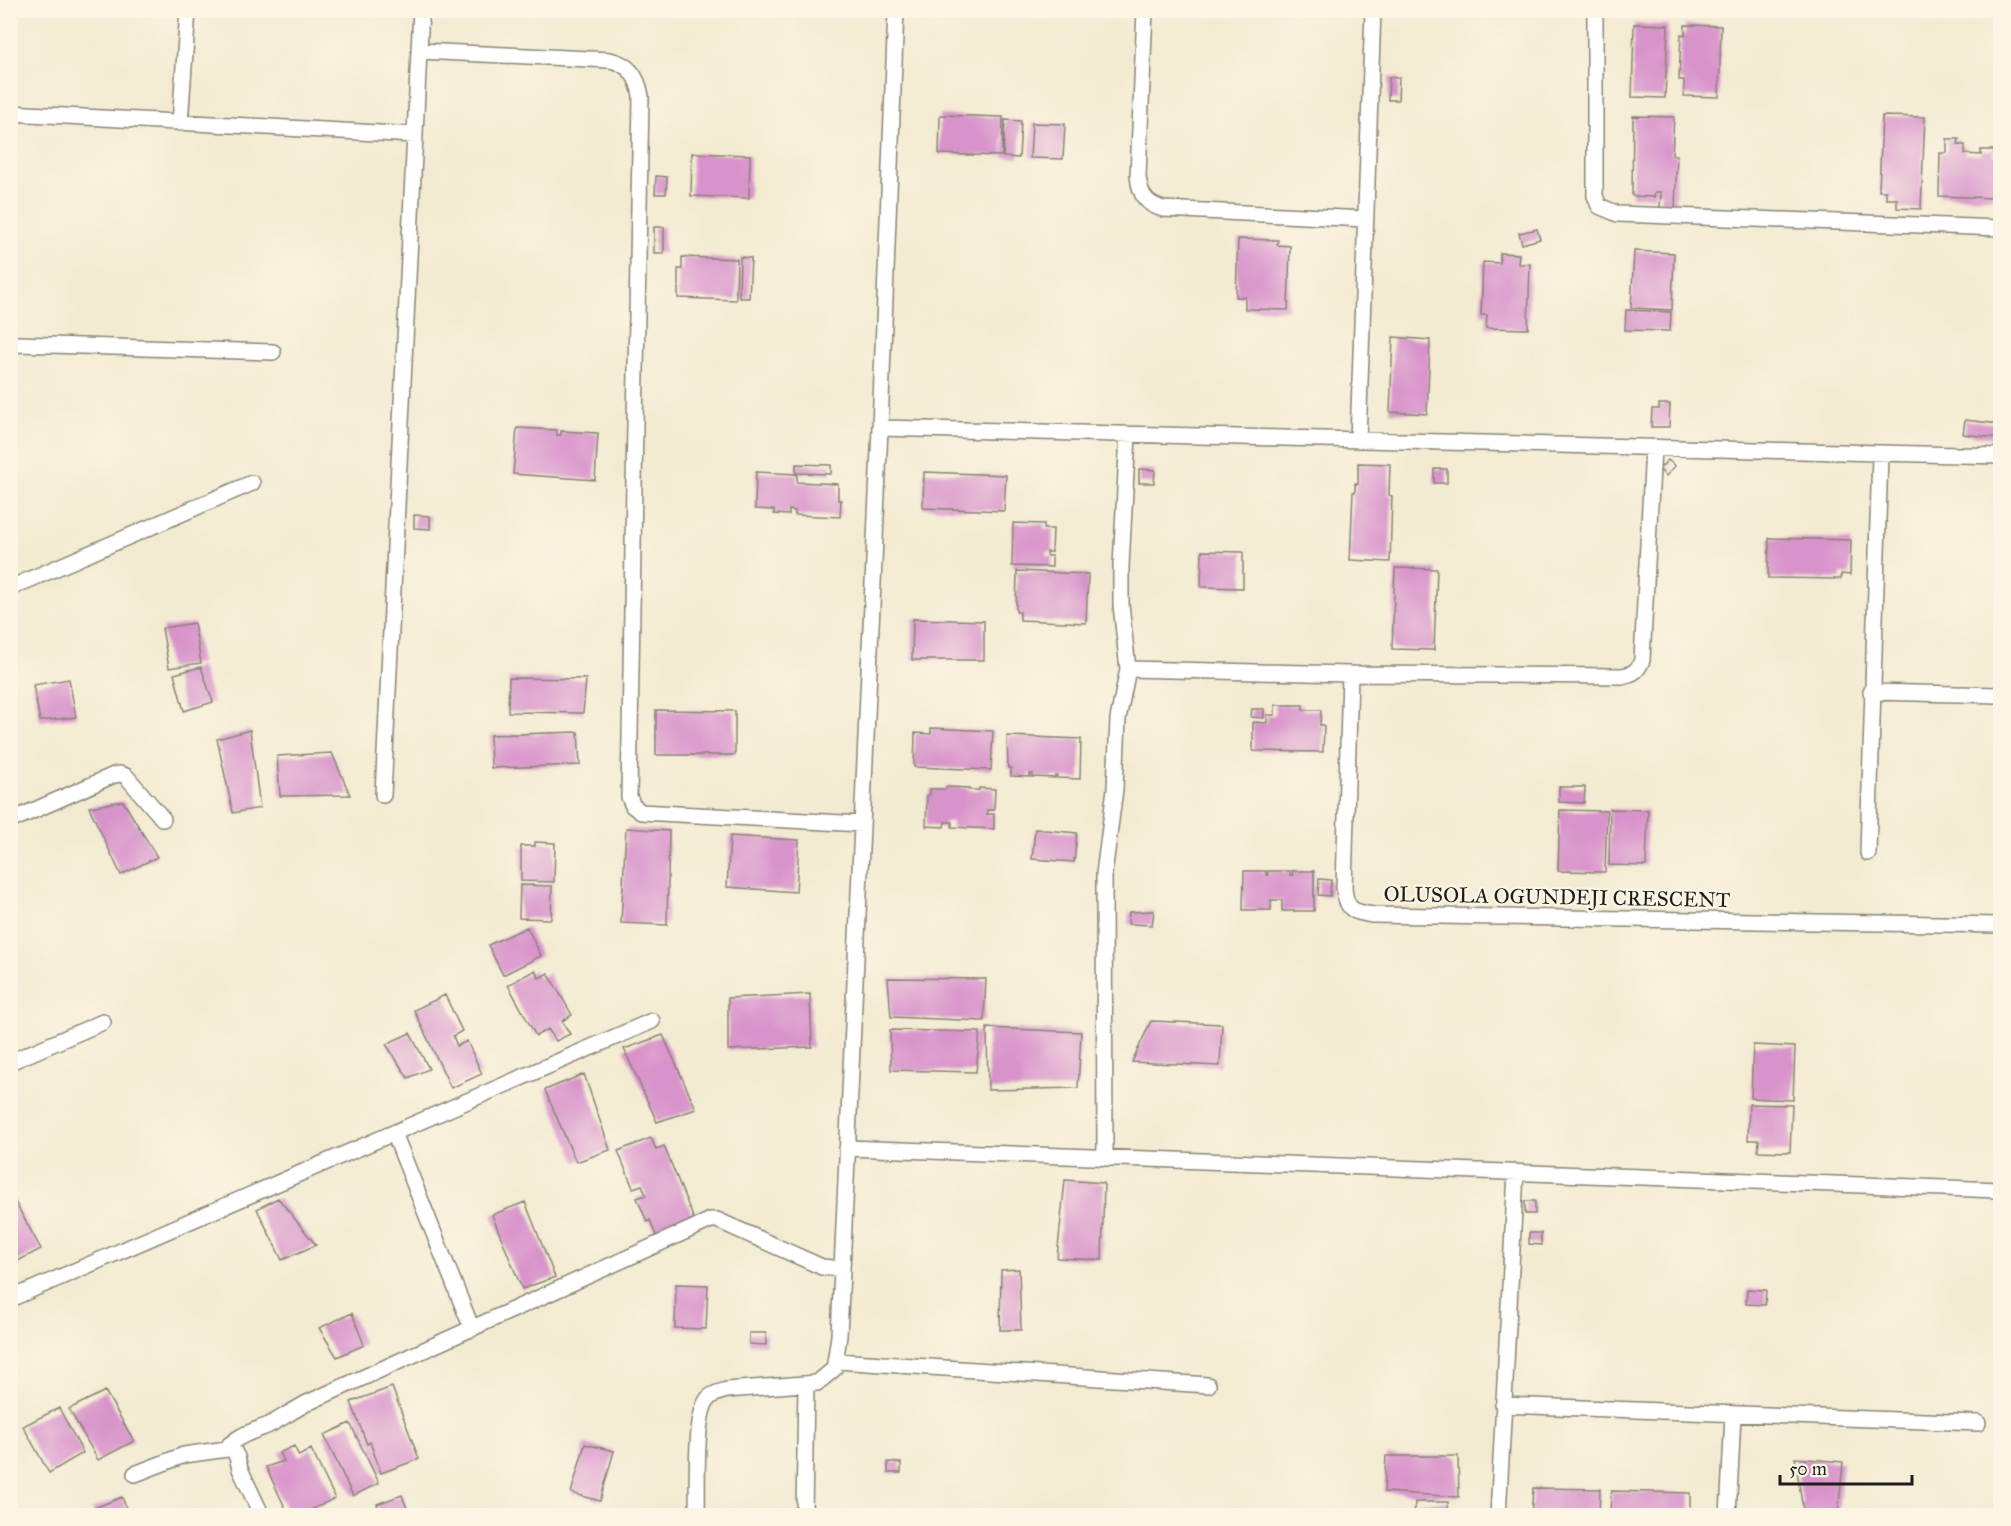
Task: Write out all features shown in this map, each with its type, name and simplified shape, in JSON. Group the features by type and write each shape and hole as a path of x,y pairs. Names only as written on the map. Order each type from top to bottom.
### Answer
{"street":[{"path":"180,123 188,10"},
{"path":"383,795 421,10"},
{"path":"697,1515 700,1425 707,1400 716,1393 727,1390 817,1383 834,1368 837,1361 880,428 896,10"},
{"path":"1145,10 1138,176 1143,197 1152,206 1163,209 1365,219"},
{"path":"1358,440 1373,10"},
{"path":"1595,10 1595,196 1599,206 1606,210 1618,214 2001,228"},
{"path":"419,51 610,60 626,67 635,75 639,86 641,96 638,334 630,643 629,797 633,806 641,812 862,824"},
{"path":"10,113 415,135"},
{"path":"10,346 18,344 273,352"},
{"path":"880,428 2001,456"},
{"path":"1106,1158 1104,874 1106,845 1113,810 1118,719 1128,669 1121,605 1121,566 1128,434"},
{"path":"1128,669 1350,674 1610,676 1632,674 1639,669 1642,660 1653,448"},
{"path":"1868,853 1871,692 1880,454"},
{"path":"10,588 252,483"},
{"name":"OLUSOLA OGUNDEJI CRESCENT","path":"1350,674 1344,896 1348,906 1355,912 1372,915 2001,925"},
{"path":"1871,692 2001,695"},
{"path":"10,821 120,774 126,776 163,819"},
{"path":"10,1299 652,1021"},
{"path":"10,1062 104,1022"},
{"path":"394,1133 472,1329"},
{"path":"847,1148 2001,1190"},
{"path":"1498,1515 1516,1172"},
{"path":"135,1474 184,1455 228,1449 230,1444 307,1403 711,1220 717,1220 822,1267 842,1269"},
{"path":"837,1361 1208,1385"},
{"path":"804,1515 806,1384"},
{"path":"1503,1405 1978,1423"},
{"path":"1728,1515 1733,1414"},
{"path":"230,1444 262,1515"}],"building":[{"path":"1634,24 1668,25 1665,98 1632,97"},
{"path":"1685,25 1721,26 1719,97 1684,96 1684,80 1679,80 1681,34 1685,35"},
{"path":"1389,77 1399,78 1398,100 1388,100"},
{"path":"940,115 1003,117 1002,156 939,154"},
{"path":"1633,116 1674,117 1672,155 1677,155 1675,209 1660,208 1661,192 1655,192 1654,197 1632,196"},
{"path":"1882,116 1925,117 1921,209 1897,208 1897,199 1886,199 1886,191 1879,191"},
{"path":"1005,120 1021,121 1019,158 1003,157"},
{"path":"1032,123 1065,124 1063,159 1030,158"},
{"path":"1947,139 1959,139 1958,145 1965,145 1965,154 1981,155 1981,150 1994,150 1994,155 2000,155 2000,194 1993,193 1993,198 1939,196 1940,153 1947,153"},
{"path":"692,153 750,155 749,198 691,196"},
{"path":"656,176 667,177 666,194 655,194"},
{"path":"654,227 664,227 664,253 654,253"},
{"path":"1537,229 1540,239 1522,244 1519,233"},
{"path":"1238,239 1278,240 1277,245 1290,246 1288,310 1245,309 1245,297 1236,297"},
{"path":"1634,251 1674,253 1672,310 1631,308"},
{"path":"1500,253 1519,254 1518,264 1530,264 1528,329 1486,328 1487,315 1481,315 1483,262 1500,263"},
{"path":"682,257 737,259 736,300 678,298 678,269 682,269"},
{"path":"740,257 751,258 749,298 739,298"},
{"path":"1626,310 1671,312 1670,331 1625,330"},
{"path":"1393,337 1430,340 1427,414 1390,412"},
{"path":"1659,404 1670,404 1669,427 1651,427 1652,409 1659,409"},
{"path":"1965,420 1999,424 1997,438 1963,434"},
{"path":"517,428 557,430 557,435 561,435 561,431 598,433 595,480 513,474"},
{"path":"1668,460 1675,466 1666,476 1659,469"},
{"path":"1358,463 1390,464 1389,495 1392,496 1390,562 1350,560 1353,492 1355,492 1355,483 1358,484"},
{"path":"796,464 831,465 831,474 796,473"},
{"path":"1139,469 1155,470 1154,483 1139,483"},
{"path":"1434,469 1447,469 1447,483 1434,483"},
{"path":"756,472 797,474 797,482 838,484 838,500 841,500 840,517 795,515 795,511 789,510 789,515 774,514 774,510 755,509"},
{"path":"924,472 1006,475 1004,511 923,508"},
{"path":"414,515 430,516 430,529 414,528"},
{"path":"1013,523 1044,524 1044,529 1053,529 1052,552 1047,552 1047,556 1052,556 1052,567 1012,566"},
{"path":"1769,538 1851,540 1850,575 1841,574 1841,579 1768,578"},
{"path":"1202,551 1243,552 1243,588 1201,587"},
{"path":"1395,568 1437,569 1434,650 1392,649"},
{"path":"1017,571 1088,574 1086,623 1020,620 1020,612 1016,612"},
{"path":"913,619 984,621 984,660 912,660"},
{"path":"194,623 201,663 169,668 162,628"},
{"path":"201,667 213,702 184,711 174,674"},
{"path":"509,678 586,679 583,713 508,712"},
{"path":"69,679 76,717 40,721 33,685"},
{"path":"1275,705 1303,705 1303,710 1321,710 1320,725 1324,725 1323,752 1253,751 1253,722 1267,723 1267,715 1275,715"},
{"path":"1252,709 1264,709 1264,718 1251,717"},
{"path":"656,710 735,711 735,755 656,755"},
{"path":"931,728 993,731 991,770 914,767 915,733 931,734"},
{"path":"250,730 260,808 233,813 217,739"},
{"path":"578,732 580,765 491,768 490,735"},
{"path":"1007,736 1081,739 1080,779 1057,778 1057,776 1055,778 1032,777 1033,774 1030,774 1030,777 1011,776 1011,768 1008,768"},
{"path":"332,753 350,795 280,796 277,756"},
{"path":"946,787 969,788 969,790 995,789 994,810 987,810 987,814 994,814 994,829 952,827 952,822 945,822 944,827 926,826 927,795 930,795 930,789 946,789"},
{"path":"1559,787 1585,787 1584,803 1559,802"},
{"path":"123,801 157,857 121,875 89,807"},
{"path":"1610,809 1648,810 1646,866 1609,865"},
{"path":"1560,810 1607,811 1605,872 1558,871"},
{"path":"626,828 669,831 667,925 621,923"},
{"path":"1035,829 1077,833 1074,862 1032,859"},
{"path":"730,836 799,840 796,892 727,887"},
{"path":"535,842 555,843 554,882 521,881 521,846 535,846"},
{"path":"1244,871 1266,871 1268,875 1268,871 1290,871 1290,875 1293,875 1292,871 1314,871 1314,911 1282,911 1282,900 1271,900 1271,910 1243,910"},
{"path":"1319,879 1331,880 1330,896 1318,895"},
{"path":"520,885 552,886 551,919 519,918"},
{"path":"1154,911 1152,925 1128,924 1129,912"},
{"path":"527,927 541,956 503,975 488,945"},
{"path":"535,970 539,978 548,973 572,1015 562,1021 570,1034 556,1041 548,1029 536,1036 508,985"},
{"path":"888,978 986,979 984,1021 891,1017"},
{"path":"810,994 812,1047 728,1050 728,998"},
{"path":"445,995 462,1031 453,1036 457,1046 467,1041 482,1074 451,1088 414,1010"},
{"path":"1151,1021 1222,1024 1220,1066 1132,1062"},
{"path":"987,1028 1081,1032 1078,1088 988,1090"},
{"path":"890,1030 980,1032 976,1072 891,1070"},
{"path":"410,1033 429,1069 408,1078 386,1044"},
{"path":"663,1035 696,1109 657,1122 624,1049"},
{"path":"1753,1045 1795,1047 1793,1100 1751,1098"},
{"path":"584,1074 610,1150 576,1162 545,1090"},
{"path":"1749,1104 1792,1105 1790,1152 1758,1151 1759,1140 1748,1140"},
{"path":"651,1138 656,1149 664,1146 695,1222 657,1238 637,1198 646,1195 642,1185 633,1188 618,1151"},
{"path":"1065,1180 1104,1183 1102,1260 1057,1258"},
{"path":"10,1193 41,1249 10,1265"},
{"path":"278,1198 316,1245 282,1260 257,1209"},
{"path":"1525,1201 1535,1201 1535,1214 1525,1214"},
{"path":"525,1202 555,1277 522,1289 492,1215"},
{"path":"1529,1233 1541,1233 1541,1245 1529,1244"},
{"path":"1019,1269 1021,1330 1000,1330 1001,1270"},
{"path":"676,1284 708,1285 706,1329 675,1328"},
{"path":"1747,1289 1766,1290 1765,1305 1746,1304"},
{"path":"352,1313 364,1345 337,1357 319,1328"},
{"path":"749,1333 766,1333 766,1345 749,1344"},
{"path":"392,1387 419,1459 381,1473 370,1442 367,1444 351,1402"},
{"path":"105,1391 134,1441 98,1460 69,1409"},
{"path":"59,1408 83,1453 49,1473 23,1426"},
{"path":"350,1423 379,1483 353,1496 324,1435"},
{"path":"585,1444 614,1451 600,1501 571,1493"},
{"path":"294,1446 299,1456 311,1449 335,1498 299,1516 289,1516 266,1467 284,1461 279,1453"},
{"path":"1386,1456 1458,1456 1459,1497 1384,1492"},
{"path":"1795,1458 1843,1462 1838,1516 1804,1516"},
{"path":"888,1462 901,1463 901,1473 888,1473"},
{"path":"1533,1488 1600,1489 1599,1516 1531,1516"},
{"path":"1611,1491 1690,1493 1690,1516 1610,1516"},
{"path":"402,1495 410,1516 381,1516 377,1504"},
{"path":"122,1497 129,1516 95,1516 92,1509"},
{"path":"1415,1502 1448,1502 1449,1516 1414,1516"}]}
